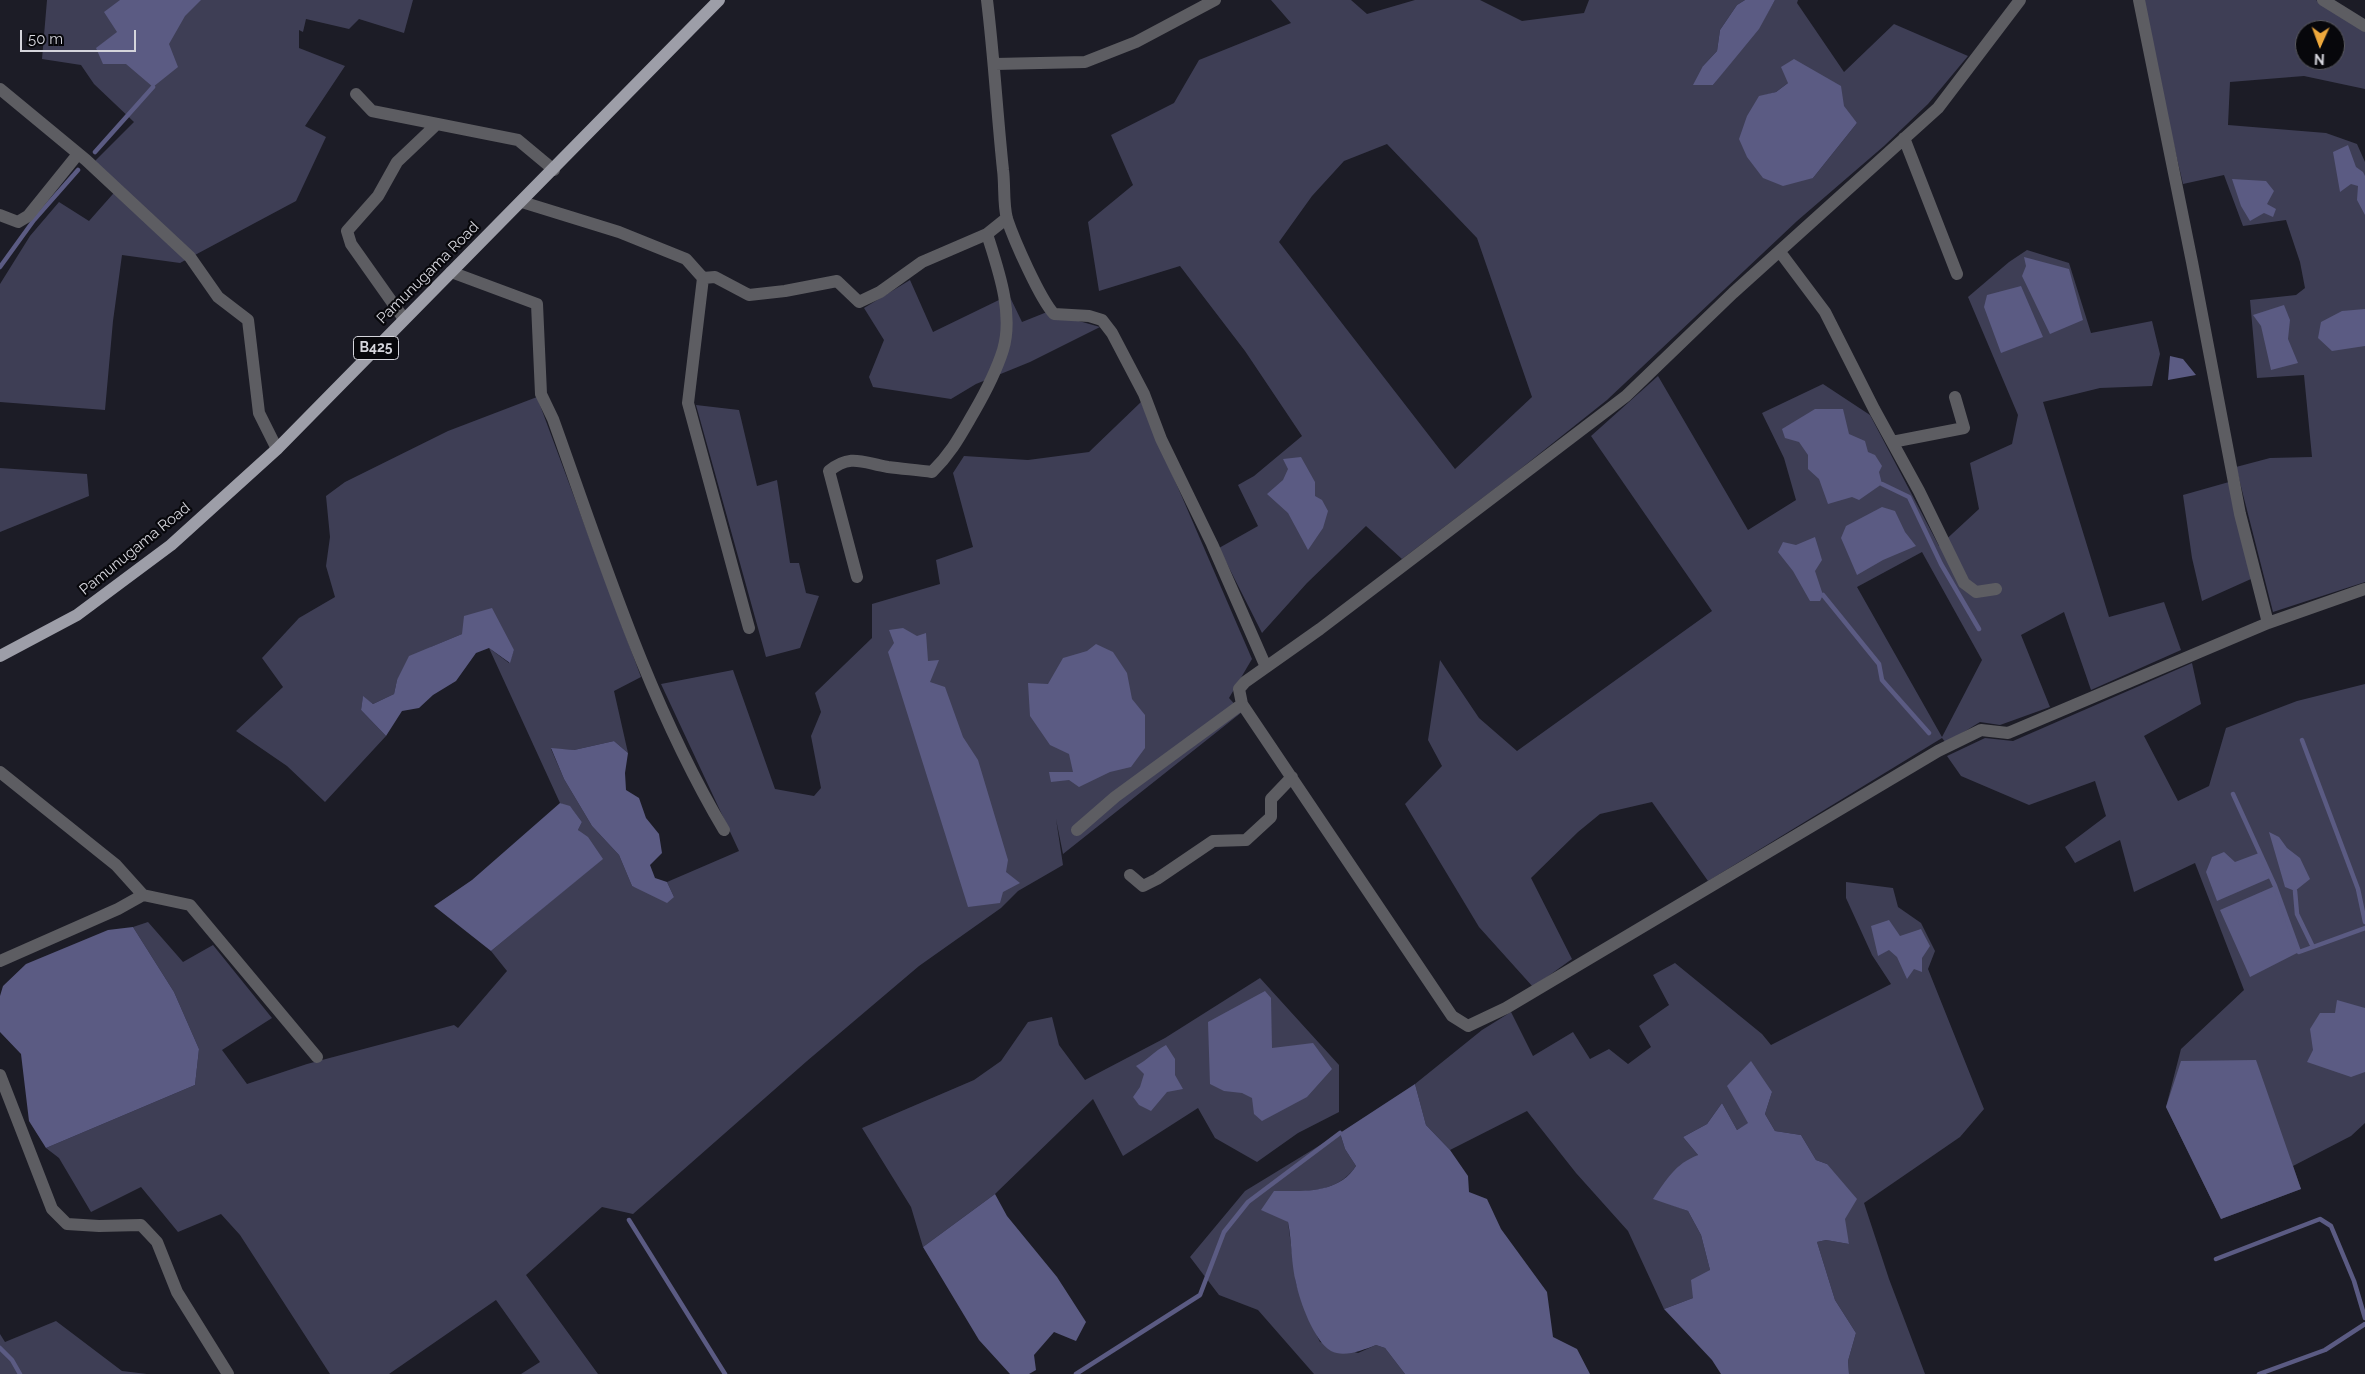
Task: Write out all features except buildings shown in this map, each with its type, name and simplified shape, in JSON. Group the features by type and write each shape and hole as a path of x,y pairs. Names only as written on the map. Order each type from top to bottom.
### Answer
{"main road":[{"name":"Pamunugama Road","path":"0,656 77,615 171,545 277,449 554,170 719,0"}],"street":[{"path":"987,0 995,64 998,128 1007,218 1029,270 1054,314 1089,316 1102,320 1112,333 1144,394 1161,439 1212,544 1266,667"},
{"path":"995,64 1085,62 1136,42 1215,0"},
{"path":"2139,0 2240,514 2268,623"},
{"path":"2323,0 2365,26"},
{"path":"2015,2 1938,108 1733,293 1626,396 1328,623 1266,667 1239,689 1242,704 1452,1016 1468,1026 1506,1008 1938,751 1981,730 2008,733 2268,623 2365,589"},
{"path":"0,90 78,154 190,257 218,297 248,320 259,413 277,449"},
{"path":"356,94 372,111 518,140 554,170"},
{"path":"404,319 351,244 347,231 378,196 397,162 436,124"},
{"path":"1904,138 1957,274"},
{"path":"0,215 18,222 28,216 78,154"},
{"path":"522,202 619,232 686,259 703,278 688,403 749,628"},
{"path":"703,278 715,277 749,295 785,291 837,281 859,302 880,292 922,262 987,234 1007,218"},
{"path":"857,577 829,471 840,462 863,460 886,467 932,472 950,454 988,387 1003,349 1006,318 1000,276 987,234"},
{"path":"1780,252 1825,312 1919,491 1964,583 1976,592 1996,589"},
{"path":"451,272 537,304 541,394 553,419 643,664 694,780 724,830"},
{"path":"1892,442 1964,428 1955,397"},
{"path":"1077,830 1115,797 1242,704"},
{"path":"0,772 116,865 144,895 190,905 318,1057"},
{"path":"1130,876 1143,886 1157,879 1213,841 1246,840 1271,817 1271,799 1292,776"},
{"path":"0,961 102,916 144,895"},
{"path":"0,1075 52,1209 67,1224 99,1226 141,1225 157,1242 178,1292 228,1374"}],"shaded area":[{"path":"47,0 413,0 404,33 359,19 349,29 306,19 303,32 299,30 299,48 345,66 305,126 326,137 296,201 180,263 122,255 113,321 105,410 0,402 0,284 30,236 59,202 89,221 120,186 95,161 134,122 94,84 81,65 42,59"},
{"path":"120,0 201,0 185,16 169,44 178,67 153,87 126,64 103,64 96,48 117,32 104,12"},
{"path":"1271,0 1351,0 1367,14 1415,0 1480,0 1522,21 1584,13 1589,0 1745,0 1737,5 1720,30 1717,51 1703,66 1713,85 1762,22 1775,0 1798,0 1797,3 1844,72 1894,24 1968,56 1928,104 1884,146 1797,221 1607,400 1402,559 1366,526 1307,583 1262,633 1219,548 1258,526 1238,485 1254,476 1302,436 1245,351 1180,266 1099,291 1088,222 1133,185 1111,135 1174,103 1199,60 1291,23","holes":["1788,83 1857,123 1813,178 1759,97 1776,92","1387,144 1477,238 1532,397 1455,469 1279,242 1312,196 1344,161"]},
{"path":"1745,0 1775,0 1759,29 1713,85 1693,85 1703,66 1717,51 1720,30 1737,5"},
{"path":"2140,0 2316,0 2365,32 2365,89 2304,76 2230,82 2228,125 2326,133 2357,144 2365,162 2365,582 2273,612 2236,467 2270,458 2312,457 2304,375 2257,378 2250,300 2296,295 2305,288 2300,262 2286,220 2243,226 2224,175 2183,184"},
{"path":"1794,59 1841,86 1844,106 1857,123 1813,178 1783,186 1763,178 1747,157 1739,139 1747,116 1759,96 1776,92 1788,83 1781,67"},
{"path":"2348,145 2356,167 2365,176 2365,215 2357,200 2358,186 2351,184 2340,192 2333,152"},
{"path":"2232,179 2266,181 2274,191 2267,204 2276,209 2273,217 2264,213 2250,221 2241,206"},
{"path":"2027,250 2069,263 2091,333 2152,321 2160,354 2152,386 2100,388 2043,402 2109,617 2164,602 2181,650 2091,690 2064,612 2021,635 2050,707 2000,725 1980,722 1946,743 1942,738 1708,881 1652,802 1600,814 1578,832 1531,878 1572,959 1533,987 1479,927 1405,804 1442,766 1428,740 1440,660 1479,718 1517,751 1712,611 1591,436 1658,376 1748,530 1796,500 1784,458 1762,413 1823,384 1870,415 1939,546 1979,509 1970,463 2012,444 2018,415 1968,297 2009,262","holes":["1922,552 1982,660 1942,737 1857,587"]},
{"path":"2024,257 2069,269 2083,320 2050,334 2022,276 2026,266"},
{"path":"910,280 933,332 1001,299 1008,293 1022,322 1047,312 1100,327 1030,362 976,384 951,399 873,387 869,377 884,340 864,308"},
{"path":"2021,286 2043,337 2001,353 1984,307 1987,295"},
{"path":"2284,305 2290,320 2288,339 2298,363 2271,370 2261,326 2253,315"},
{"path":"2365,309 2365,346 2332,351 2318,338 2321,322 2342,311"},
{"path":"2170,356 2183,359 2196,375 2168,380"},
{"path":"537,397 641,677 614,691 628,753 614,741 574,750 551,749 564,779 592,826 619,855 632,886 674,897 667,882 739,851 661,684 733,670 775,789 814,796 821,788 811,736 821,712 815,693 872,638 872,604 940,584 936,560 973,547 953,473 964,456 1028,460 1089,452 1141,402 1252,659 1229,698 1242,712 1063,854 1056,819 1063,865 1018,891 1001,908 919,966 807,1061 633,1214 602,1207 526,1275 598,1374 521,1374 540,1362 496,1300 389,1374 330,1374 240,1235 221,1214 178,1232 141,1187 91,1212 59,1158 46,1148 195,1085 199,1049 174,992 133,927 148,922 183,962 213,945 272,1018 222,1050 247,1084 307,1064 454,1025 458,1028 507,971 491,951 602,859 578,830 582,822 572,809 560,803 489,648 509,663 514,650 462,634 431,647 397,680 394,694 373,704 363,697 361,710 386,736 325,802 287,766 236,731 283,687 262,658 299,618 335,597 326,566 330,537 326,496 345,482 448,431"},
{"path":"696,405 739,410 757,486 777,480 790,563 799,563 806,593 819,596 800,648 766,657"},
{"path":"1815,409 1843,409 1849,434 1865,441 1868,452 1875,455 1882,466 1879,472 1882,484 1859,500 1852,497 1828,504 1819,479 1808,469 1808,455 1799,442 1785,438 1782,429"},
{"path":"1301,457 1315,482 1315,496 1322,500 1328,511 1323,528 1308,550 1288,513 1267,494 1283,480 1288,469 1283,459"},
{"path":"0,468 87,474 89,496 0,532"},
{"path":"2229,482 2251,579 2202,601 2192,558 2183,495"},
{"path":"1882,507 1895,511 1905,532 1916,546 1883,560 1857,575 1841,538 1846,526"},
{"path":"1815,537 1822,560 1815,571 1823,595 1820,601 1810,601 1793,571 1778,552 1783,542 1796,545"},
{"path":"492,608 514,650 510,663 489,648 476,653 456,681 433,695 419,708 402,711 386,736 361,710 363,696 373,704 394,694 397,680 409,656 462,634 464,616"},
{"path":"903,628 917,636 926,633 928,661 939,660 930,682 945,687 963,737 978,760 1008,860 1006,872 1020,883 1003,892 1000,903 968,907 888,652 894,643 889,630"},
{"path":"1096,644 1113,652 1127,673 1132,699 1145,715 1145,748 1131,767 1110,772 1079,787 1069,780 1051,782 1049,772 1073,772 1069,754 1050,745 1030,716 1028,683 1048,684 1063,658 1087,651"},
{"path":"2192,663 2201,704 2144,736 2178,801 2209,786 2226,728 2297,701 2365,684 2365,1123 2351,1136 2293,1166 2301,1189 2221,1219 2166,1107 2181,1049 2244,990 2195,863 2134,892 2120,840 2075,863 2065,847 2106,816 2095,781 2029,805 1961,776 1947,756 1985,738 2013,741"},
{"path":"614,741 628,753 625,773 626,790 639,798 646,818 659,834 662,853 650,865 655,878 667,882 674,897 667,903 632,886 619,855 592,826 564,779 551,748 574,750"},
{"path":"560,803 570,806 582,822 578,830 588,837 603,859 491,951 434,906 472,880"},
{"path":"2269,832 2279,837 2287,848 2300,858 2310,879 2295,891 2285,887"},
{"path":"2224,852 2235,862 2259,853 2270,878 2217,901 2206,872 2212,857"},
{"path":"1846,882 1893,888 1898,907 1921,923 1935,951 1928,969 1984,1109 1960,1137 1864,1203 1889,1279 1925,1374 1849,1374 1848,1361 1856,1333 1835,1300 1817,1242 1826,1240 1849,1244 1827,1164 1816,1160 1801,1135 1775,1131 1765,1114 1772,1092 1749,1123 1737,1130 1722,1103 1707,1124 1683,1137 1698,1155 1654,1198 1688,1211 1701,1235 1710,1270 1693,1298 1664,1309 1628,1231 1576,1173 1527,1111 1450,1150 1426,1125 1415,1084 1482,1030 1511,1012 1533,1056 1573,1032 1590,1059 1609,1049 1628,1064 1651,1047 1639,1026 1669,1005 1653,975 1675,963 1762,1034 1771,1045 1891,984 1872,955 1846,898"},
{"path":"2275,886 2299,952 2250,977 2220,910"},
{"path":"1889,920 1900,936 1921,929 1930,946 1922,958 1922,972 1914,969 1907,979 1897,957 1889,950 1878,956 1871,926"},
{"path":"133,927 174,992 199,1049 195,1085 46,1148 29,1121 21,1054 0,1032 0,996 3,986 26,964 108,930"},
{"path":"1260,978 1339,1065 1339,1112 1298,1133 1257,1162 1215,1138 1198,1108 1123,1156 1093,1099 995,1194 923,1247 911,1207 862,1128 974,1080 1001,1061 1028,1022 1052,1017 1059,1045 1085,1080 1165,1038"},
{"path":"1265,991 1271,998 1272,1048 1313,1043 1332,1069 1307,1097 1262,1121 1254,1114 1252,1098 1242,1093 1224,1091 1210,1084 1208,1022"},
{"path":"2337,1000 2365,1008 2365,1072 2351,1077 2307,1062 2313,1050 2310,1029 2320,1013 2335,1013"},
{"path":"1166,1045 1175,1059 1175,1075 1183,1089 1167,1092 1151,1111 1139,1105 1133,1097 1140,1087 1144,1074 1136,1066"},
{"path":"2256,1060 2301,1189 2221,1219 2166,1107 2181,1061"},
{"path":"1751,1061 1772,1092 1765,1114 1775,1131 1801,1135 1816,1160 1827,1164 1857,1199 1845,1219 1849,1244 1826,1240 1817,1242 1835,1300 1856,1333 1848,1361 1849,1374 1721,1374 1712,1360 1664,1309 1693,1298 1691,1280 1710,1270 1701,1235 1688,1211 1653,1199 1677,1168 1698,1155 1683,1137 1707,1124 1722,1103 1737,1130 1748,1123 1727,1086"},
{"path":"1415,1084 1426,1125 1450,1150 1468,1176 1469,1192 1487,1199 1501,1229 1547,1292 1553,1337 1577,1349 1590,1374 1405,1374 1385,1348 1376,1345 1342,1354 1331,1351 1319,1339 1304,1310 1296,1283 1288,1222 1261,1210 1274,1191 1320,1189 1340,1182 1349,1175 1356,1166 1345,1149 1340,1133"},
{"path":"1340,1133 1345,1149 1356,1166 1348,1175 1340,1182 1320,1189 1274,1192 1288,1222 1296,1283 1306,1313 1320,1342 1358,1353 1376,1345 1385,1348 1405,1374 1314,1374 1258,1310 1219,1295 1190,1257 1245,1191"},
{"path":"995,1194 1007,1216 1057,1277 1086,1322 1076,1341 1054,1332 1034,1355 1036,1370 1029,1374 1010,1374 979,1340 923,1247"},
{"path":"56,1321 122,1371 147,1374 0,1374 0,1334 5,1342"}],"waterway":[{"path":"95,152 153,87"},
{"path":"0,267 34,220 78,170"},
{"path":"1882,484 1909,497 1941,564 1979,629"},
{"path":"1823,595 1879,664 1882,680 1929,733"},
{"path":"2302,740 2358,889 2365,922"},
{"path":"2233,794 2275,886 2299,952 2313,947"},
{"path":"2295,891 2297,914 2313,947 2365,928"},
{"path":"1076,1374 1200,1295 1224,1232 1248,1202 1340,1133"},
{"path":"2216,1259 2320,1219 2331,1226 2354,1281 2365,1318"},
{"path":"629,1220 725,1374"},
{"path":"2259,1374 2325,1350 2365,1324"},
{"path":"0,1348 12,1360 20,1374"}]}
